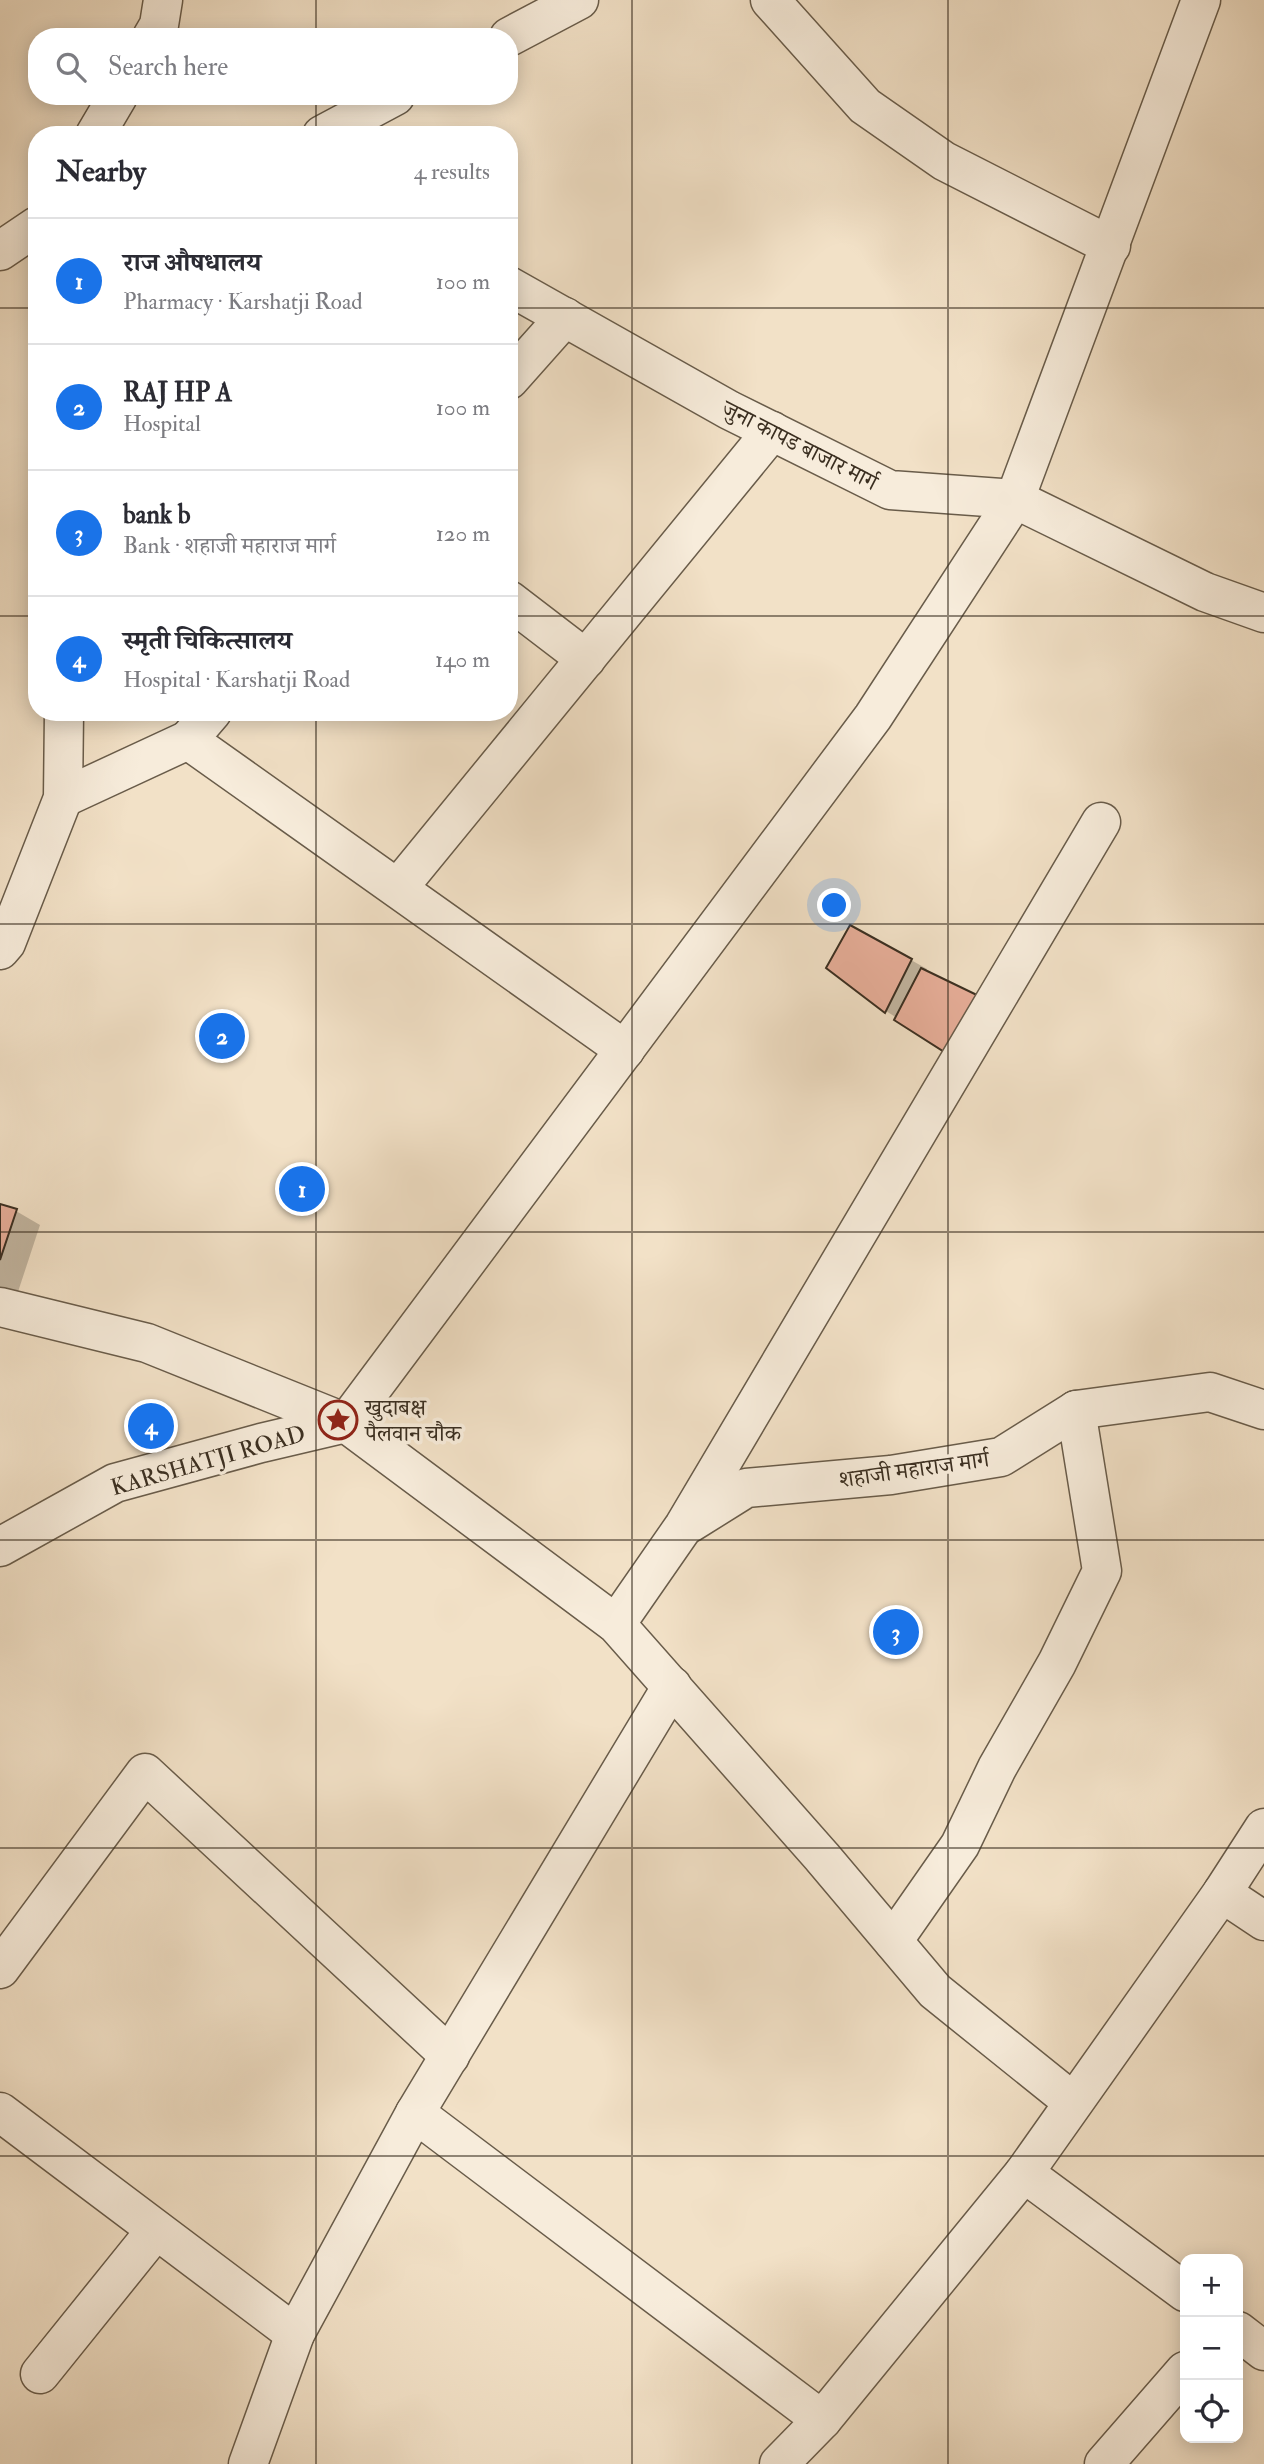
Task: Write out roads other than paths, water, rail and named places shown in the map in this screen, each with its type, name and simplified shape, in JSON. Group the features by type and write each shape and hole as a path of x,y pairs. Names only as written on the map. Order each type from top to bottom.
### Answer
{"street":[{"path":"157,28 163,0"},
{"path":"518,32 579,0"},
{"path":"770,0 864,106 944,161 1111,246"},
{"path":"346,1423 873,717 1015,499 1201,0"},
{"path":"100,126 113,105"},
{"path":"339,126 378,105"},
{"path":"0,251 28,232"},
{"name":"जुना कापड बाजार मार्ग","path":"518,291 729,410 890,490 1015,499 1205,592 1264,612"},
{"path":"518,370 565,317"},
{"path":"398,888 772,431"},
{"path":"518,607 586,659"},
{"path":"0,950 6,943 63,798 64,721"},
{"path":"63,798 200,726 398,888 625,1050"},
{"path":"616,1624 684,1526 1101,822"},
{"path":"0,1307 147,1343 346,1423 616,1624 935,1991 1073,2102"},
{"name":"शहाजी महाराज मार्ग","path":"684,1526 746,1488 891,1475 1001,1457 1076,1410 1210,1392 1264,1410"},
{"path":"893,1941 960,1845 997,1768 1057,1663 1102,1571 1076,1410"},
{"name":"KARSHATJI ROAD","path":"0,1547 114,1483 346,1423"},
{"path":"248,2464 295,2334 415,2113 672,1686"},
{"path":"0,1969 145,1773 450,2056"},
{"path":"779,2464 822,2420 1024,2173 1222,1893 1264,1828"},
{"path":"1222,1893 1264,1921"},
{"path":"0,2112 295,2334"},
{"path":"415,2113 822,2420"},
{"path":"1024,2173 1180,2288"},
{"path":"40,2374 156,2230"},
{"path":"1243,2335 1264,2351"},
{"path":"1104,2464 1180,2377"}],"place":[{"name":"RAJ HP A","path":"222,1036"},
{"name":"राज औषधालय","path":"302,1189"},
{"name":"खुदाबक्ष पैलवान चौक","path":"338,1420"},
{"name":"स्मृती चिकित्सालय","path":"151,1426"},
{"name":"bank b","path":"896,1632"}]}
